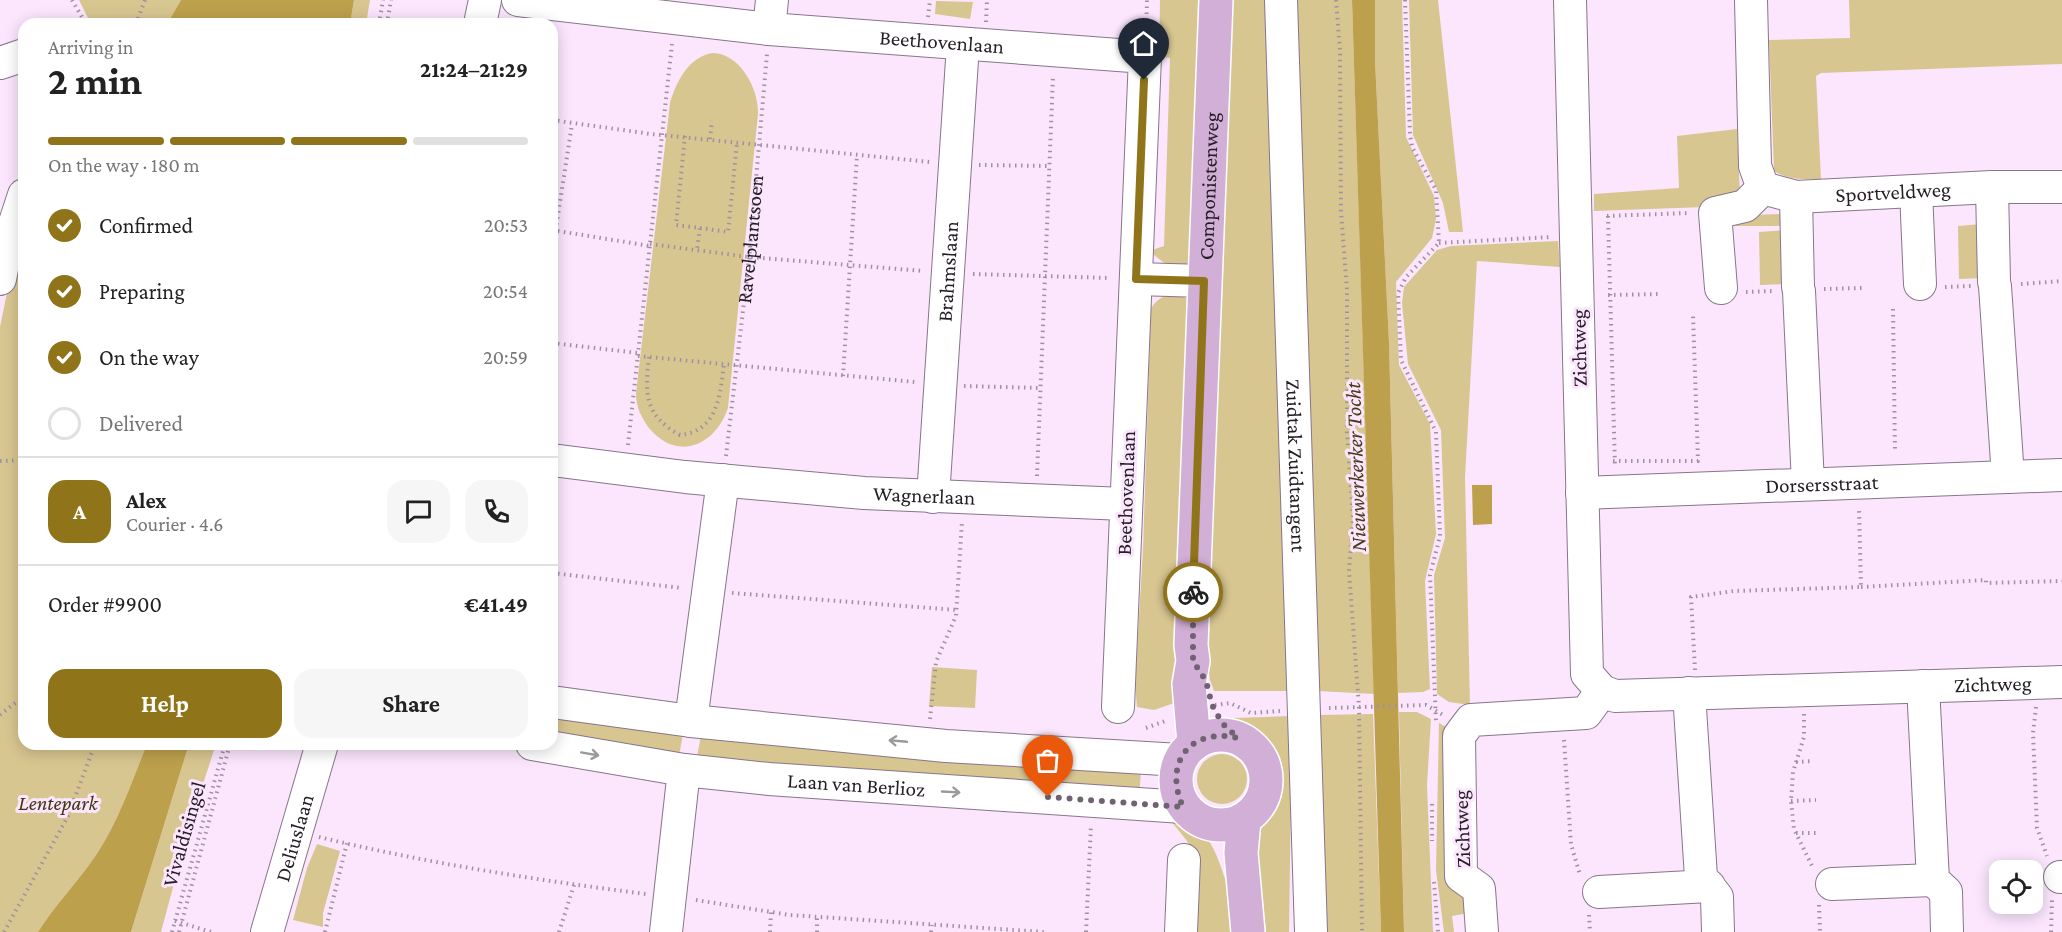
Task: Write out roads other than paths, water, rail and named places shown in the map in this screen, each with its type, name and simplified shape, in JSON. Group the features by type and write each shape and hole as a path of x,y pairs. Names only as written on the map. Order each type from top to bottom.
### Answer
{"main road":[{"name":"Componistenweg","path":"1187,752 1203,708 1206,681 1193,661 1191,645 1216,0"},
{"name":"Componistenweg","path":"1203,708 1238,738"},
{"path":"1223,734 1238,738 1257,754 1266,777 1265,794 1257,809 1229,823 1196,819 1183,807 1176,792 1175,776 1187,752 1208,736 1223,734"},
{"path":"1229,823 1226,848 1248,926"}],"street":[{"path":"481,18 485,0"},
{"name":"Beethovenlaan","path":"518,0 675,20 770,14 963,45 1145,57 1118,707"},
{"name":"Zuidtak Zuidtangent","path":"1281,0 1311,932"},
{"name":"Zichtweg","path":"1570,0 1587,674 1602,691 1615,696 1692,686 1923,686 2062,682"},
{"path":"1721,288 1715,213 1745,206 1763,188 1755,166 1751,0"},
{"name":"Brahmslaan","path":"948,498 940,385 963,45"},
{"path":"0,63 18,57"},
{"path":"1992,187 1995,284 2007,477"},
{"name":"Sportveldweg","path":"1763,188 1796,197 1992,187 2062,187"},
{"path":"1916,191 1920,284"},
{"path":"1796,197 1798,289 1808,484"},
{"path":"0,279 4,253 18,212"},
{"path":"1136,279 1204,281"},
{"name":"Wagnerlaan","path":"558,461 723,480 948,498 1125,504"},
{"name":"Dorsersstraat","path":"1582,493 2062,476"},
{"path":"691,721 723,480"},
{"path":"1692,686 1701,877 1717,897 1718,932"},
{"name":"Zichtweg","path":"1923,686 1933,880 1946,892 1947,932"},
{"name":"Zichtweg","path":"1482,932 1479,889 1461,876 1459,736 1471,720 1586,713 1602,691"},
{"path":"558,703 691,721 927,744 1187,752"},
{"name":"Laan van Berlioz","path":"558,748 684,770 769,779 1183,807"},
{"name":"Deliuslaan","path":"267,932 320,750"},
{"path":"666,932 684,770"},
{"path":"1181,932 1184,861"},
{"path":"1822,886 1933,880"},
{"path":"1589,894 1708,886"}],"water label":[{"name":"Nieuwerkerker Tocht","path":"1355,467"}],"park label":[{"name":"Lentepark","path":"58,803"}]}
